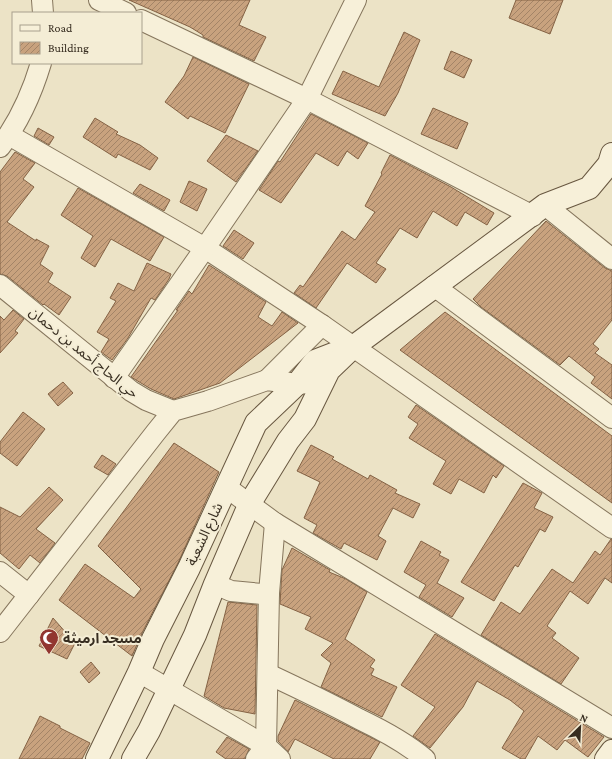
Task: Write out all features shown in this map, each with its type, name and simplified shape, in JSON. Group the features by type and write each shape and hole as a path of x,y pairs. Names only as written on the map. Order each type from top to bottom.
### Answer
{"street":[{"path":"42,0 43,12"},
{"path":"99,0 124,12"},
{"path":"114,378 206,248 307,99 356,0"},
{"path":"142,20 539,210 612,260"},
{"path":"41,64 27,102 5,141 206,248 322,325 612,528"},
{"path":"133,759 149,731 196,635 215,584 250,503 288,441 305,419 329,370 353,347 539,210 589,188 609,164 612,154"},
{"name":"حي الحاج أحمد بن دحمان","path":"0,285 114,378 146,400 173,411"},
{"path":"434,286 612,418"},
{"path":"0,632 173,411 208,401 267,380 322,325"},
{"name":"شارع الشعبة","path":"97,759 139,672 153,639 189,568 256,423 297,384 315,361 353,347"},
{"path":"267,380 297,384 322,382"},
{"path":"226,487 275,522 612,728"},
{"path":"261,752 268,674 270,594 275,522"},
{"path":"0,572 29,595"},
{"path":"215,584 231,591 270,594"},
{"path":"139,672 169,689 261,752 280,759"},
{"path":"268,674 336,706 394,737 425,759"},
{"path":"606,759 612,751"}],"building":[{"path":"129,0 250,0 239,25 266,37 254,61 203,37 203,35 190,27"},
{"path":"516,0 563,0 550,34 509,18"},
{"path":"404,32 420,40 398,93 385,116 332,94 343,71 379,87"},
{"path":"451,51 472,60 464,78 444,69"},
{"path":"193,57 249,84 225,133 190,116 188,119 165,102 184,76"},
{"path":"433,108 468,123 457,149 421,134"},
{"path":"311,114 368,143 358,159 347,151 338,166 316,153 281,203 259,190 278,161 280,162"},
{"path":"95,118 118,132 116,134 140,145 158,158 150,170 118,154 116,158 83,137"},
{"path":"38,128 54,137 49,145 34,136"},
{"path":"226,135 258,151 236,182 207,161"},
{"path":"15,152 35,163 23,179 34,187 7,222 36,241 36,239 49,246 40,264 53,273 48,282 71,297 59,315 44,304 43,305 7,276 0,274 0,172"},
{"path":"390,155 451,187 494,213 487,225 465,212 457,226 433,211 417,238 400,228 376,263 386,269 376,283 347,263 316,308 294,293 300,285 303,287 342,231 355,240 375,212 365,206"},
{"path":"189,181 207,189 197,211 180,202"},
{"path":"140,184 170,200 164,211 133,193"},
{"path":"78,188 164,237 150,261 111,239 95,267 81,258 93,236 61,215"},
{"path":"546,221 605,268 612,271 612,320 593,344 599,349 595,353 612,365 612,399 591,383 595,377 569,356 560,365 481,307 473,299"},
{"path":"234,230 254,243 243,259 223,246"},
{"path":"147,263 171,274 155,300 151,298 128,338 112,360 101,352 109,339 97,332 116,301 110,298 118,283 134,291"},
{"path":"209,265 266,302 258,317 272,326 282,312 298,323 220,383 174,399 151,389 131,377 178,310 176,310 189,291 192,294"},
{"path":"13,310 24,319 15,331 18,333 0,353 0,316 4,320"},
{"path":"445,312 612,436 612,503 400,350"},
{"path":"63,382 73,393 58,406 48,394"},
{"path":"416,405 504,466 496,478 493,475 484,493 459,479 451,494 433,484 446,461 409,438 418,424 408,417"},
{"path":"23,412 45,429 17,466 0,453 0,442"},
{"path":"174,443 219,472 178,563 142,633 132,656 59,600 85,564 134,598 141,589 98,546"},
{"path":"311,445 334,457 332,459 368,479 370,475 397,490 395,493 420,504 413,518 393,508 378,536 386,541 377,560 344,543 341,549 313,533 317,525 304,518 320,482 297,471"},
{"path":"102,455 116,464 108,475 94,467"},
{"path":"523,483 542,493 534,508 553,517 545,532 540,529 518,567 515,565 494,601 461,582"},
{"path":"49,487 63,500 36,529 55,543 40,563 30,555 19,569 0,553 0,507 20,517"},
{"path":"611,539 612,583 605,578 588,604 570,591 547,626 556,633 552,638 579,658 561,684 481,635 501,602 520,614 552,569 573,583 595,551 600,555"},
{"path":"421,541 441,552 439,555 449,560 437,583 464,598 452,617 419,597 426,585 404,572"},
{"path":"292,548 330,570 329,572 346,579 367,592 345,639 375,660 370,667 374,669 371,675 397,687 382,717 321,687 331,663 321,655 333,643 305,629 311,617 280,604 282,570"},
{"path":"228,602 257,605 255,714 224,708 204,696"},
{"path":"53,618 75,643 67,659 39,646"},
{"path":"435,634 604,737 588,757 565,740 557,750 538,736 525,759 521,759 502,748 524,711 510,700 477,681 463,707 430,748 413,736 435,707 401,685"},
{"path":"91,662 100,673 89,683 80,672"},
{"path":"295,700 380,742 370,759 334,759 295,739 288,752 278,741 278,736"},
{"path":"40,716 90,743 82,759 19,759"},
{"path":"227,737 249,749 245,759 226,759 216,752"}],"place":[{"name":"مسجد ارميثة","path":"49,655"}]}
